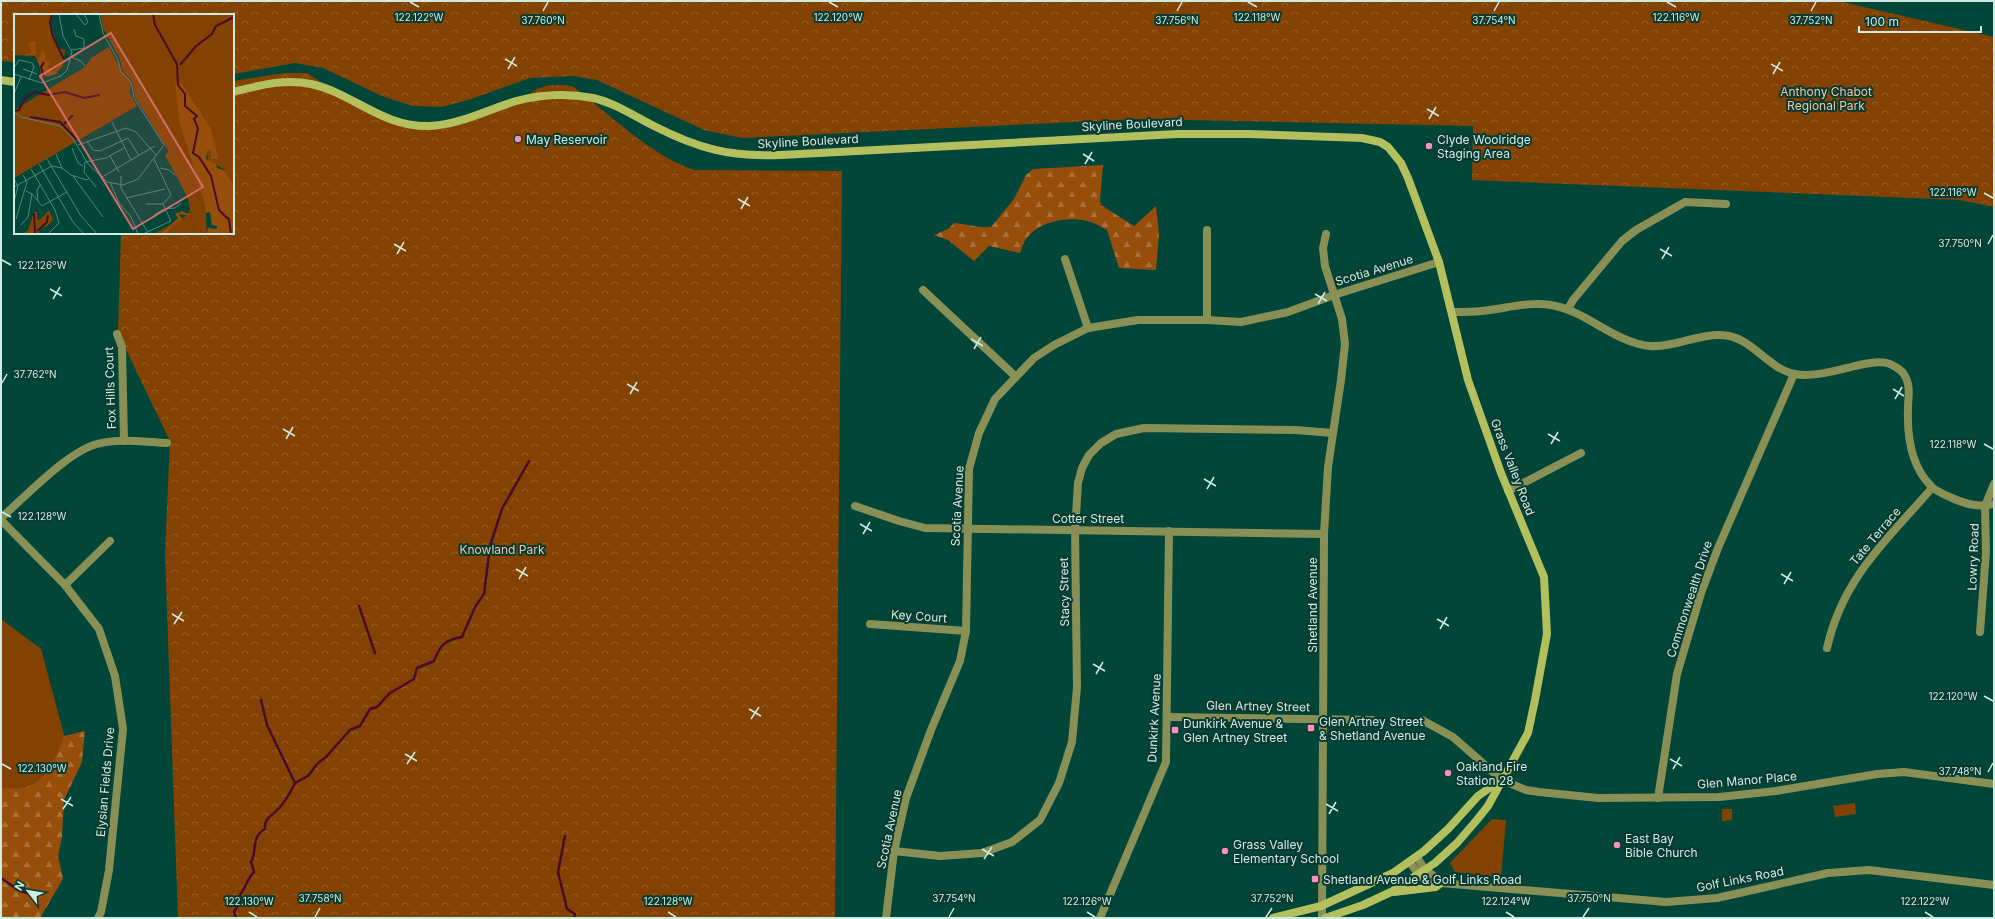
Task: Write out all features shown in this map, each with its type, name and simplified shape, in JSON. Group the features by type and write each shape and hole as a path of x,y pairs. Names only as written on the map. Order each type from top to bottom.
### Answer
{"main road":[{"path":"1,80 14,82"},
{"name":"Skyline Boulevard","path":"234,92 281,82 310,84 334,92 384,118 412,125 428,126 456,122 529,98 563,94 580,96 614,105 697,146 745,155 781,155 1143,135 1213,133 1371,139 1388,147 1401,162"},
{"name":"Grass Valley Road","path":"1401,162 1439,262 1468,380 1500,473 1544,577 1547,634 1536,700 1528,733 1516,757 1488,806 1476,821 1457,843 1422,872"},
{"name":"Grass Valley Road","path":"1413,859 1448,829 1478,796 1502,780"},
{"path":"1273,918 1321,906 1361,889 1413,859"},
{"path":"1324,918 1363,905 1391,892 1422,872"},
{"path":"1391,892 1436,887 1441,883"}],"street":[{"path":"1568,309 1573,300 1622,241 1636,230 1685,202 1726,204"},
{"path":"1207,230 1207,320"},
{"name":"Shetland Avenue","path":"1324,918 1321,906 1324,534 1328,467 1345,344 1342,319 1325,266 1323,248 1326,234"},
{"path":"1065,259 1088,328"},
{"name":"Scotia Avenue","path":"886,918 894,851 906,798 930,730 960,661 966,632 967,530 970,469 979,433 995,399 1015,376 1034,358 1054,345 1088,328 1138,320 1207,320 1241,322 1288,312 1334,295 1439,262"},
{"path":"923,290 1015,376"},
{"path":"1452,312 1480,311 1534,304 1551,305 1568,309 1621,338 1648,346 1667,346 1706,336 1728,336 1741,340 1777,366 1794,374 1814,375 1830,373 1877,362 1888,363 1898,367 1906,376 1909,389 1908,422 1911,450 1919,470 1932,488 1959,501 1985,506 1994,504"},
{"name":"Fox Hills Court","path":"117,334 122,347 124,441"},
{"name":"Commonwealth Drive","path":"1658,798 1677,674 1701,593 1718,548 1794,374"},
{"name":"Stacy Street","path":"894,851 940,856 982,853 1012,842 1040,820 1059,783 1072,742 1077,687 1075,530 1078,483 1082,468 1089,455 1101,443 1116,434 1144,428 1295,430 1333,433"},
{"path":"1,519 38,484 71,458 96,444 124,441 167,443"},
{"path":"1508,491 1581,453"},
{"name":"Lowry Road","path":"1980,632 1986,552 1985,506 1994,484"},
{"name":"Tate Terrace","path":"1827,648 1832,625 1847,592 1866,562 1932,488"},
{"name":"Cotter Street","path":"855,506 899,522 925,528 967,530 1169,531 1324,534"},
{"name":"Elysian Fields Drive","path":"1,519 65,585 99,629 115,676 123,729 109,870 101,912 98,918"},
{"name":"Dunkirk Avenue","path":"1100,918 1166,762 1168,717 1169,531"},
{"path":"65,585 110,541"},
{"name":"Key Court","path":"870,624 966,632"},
{"name":"Glen Artney Street","path":"1168,717 1372,720"},
{"path":"1422,720 1453,737 1502,780"},
{"name":"Glen Manor Place","path":"1502,780 1526,790 1598,798 1719,797 1776,791 1877,774 1904,772 1994,784"},
{"name":"Golf Links Road","path":"1413,859 1428,883 1666,902 1717,898 1828,873 1868,870 1994,885"}],"green space":[{"name":"Anthony Chabot Regional Park","path":"1,1 1838,1 1994,37 1994,207 1960,200 1472,180 1473,126 1136,119 742,138 704,130 597,80 573,76 530,78 471,99 442,107 412,106 382,96 323,68 295,63 234,74 234,14 14,14 14,62 1,61"},
{"name":"Knowland Park","path":"285,73 307,73 356,105 412,122 453,122 521,99 537,89 549,85 567,85 574,87 648,146 679,164 695,170 842,171 835,918 178,918 165,554 170,441 118,333 121,234 234,234 234,81"},
{"path":"1103,165 1100,200 1101,205 1134,226 1156,206 1159,234 1156,270 1119,268 1107,230 1092,222 1071,219 1054,221 1038,228 1032,233 1024,242 1020,253 989,246 974,261 948,240 934,235 948,229 954,223 991,227 1014,199 1026,175 1033,169"},
{"path":"1,619 41,649 69,753 45,793 1,802"},
{"path":"85,731 82,762 64,800 62,837 58,856 63,879 40,918 1,918 1,787 14,789 26,787 35,783 50,768 64,736"},
{"path":"1855,803 1856,814 1835,817 1833,806"},
{"path":"1722,809 1732,809 1732,820 1722,821"},
{"path":"1492,819 1506,820 1501,877 1455,872 1450,863"}],"waterway":[{"path":"295,783 308,776 317,764 326,757 350,730 360,726 370,709 377,707 390,693 414,679 417,668 434,661 444,644 462,637 475,607 484,594 490,546 502,509 529,461"},
{"path":"359,606 375,653"},
{"path":"261,700 267,725 295,783"},
{"path":"236,918 234,912 240,902 240,895 254,872 251,862 257,836 265,829 267,820 280,807 295,783"},
{"path":"565,836 558,872 567,909 575,914 574,918"},
{"path":"1,878 18,890 27,893"}],"place":[{"name":"May Reservoir","path":"518,139"},
{"name":"Clyde Woolridge Staging Area","path":"1429,146"},
{"name":"Glen Artney Street & Shetland Avenue","path":"1311,728"},
{"name":"Dunkirk Avenue & Glen Artney Street","path":"1175,730"},
{"name":"Oakland Fire Station 28","path":"1448,773"},
{"name":"East Bay Bible Church","path":"1617,845"},
{"name":"Grass Valley Elementary School","path":"1225,851"},
{"name":"Shetland Avenue & Golf Links Road","path":"1315,879"}]}
